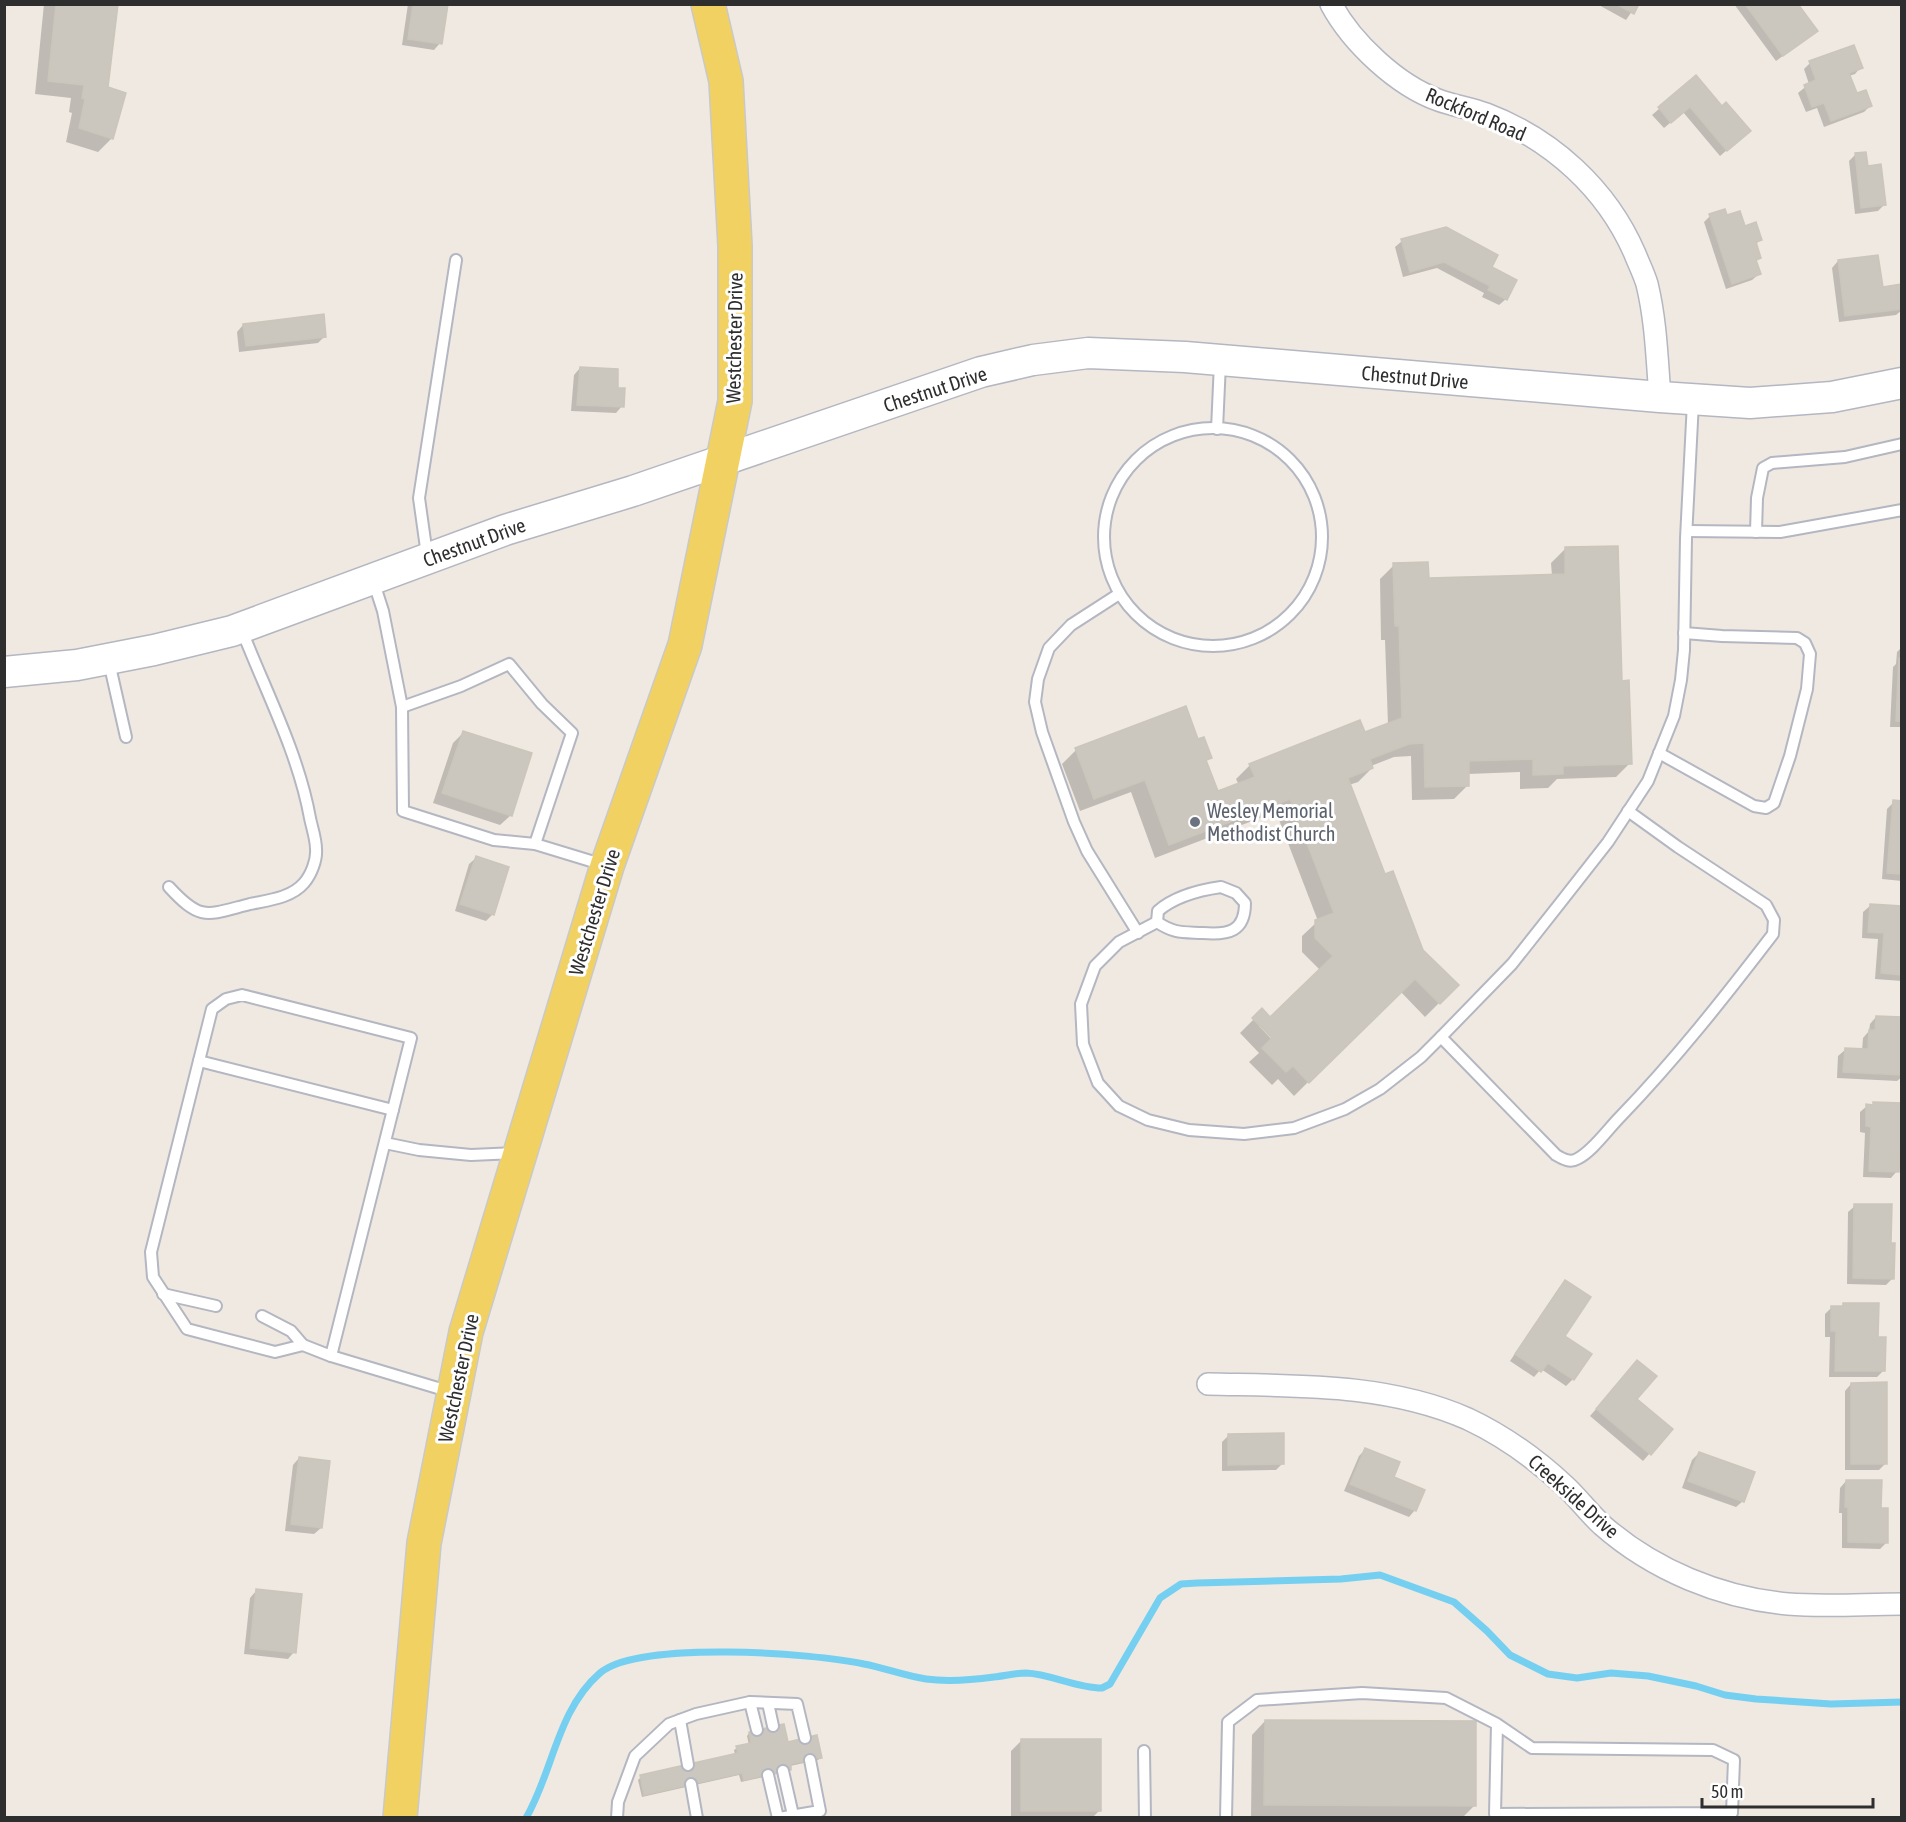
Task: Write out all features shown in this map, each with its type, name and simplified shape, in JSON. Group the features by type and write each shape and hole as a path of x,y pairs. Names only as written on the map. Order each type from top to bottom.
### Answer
{"main road":[{"name":"Westchester Drive","path":"400,1818 424,1543 466,1332 607,866 684,645 735,401 735,246 726,81 708,4"}],"street":[{"name":"Rockford Road","path":"1331,4 1366,51 1402,81 1436,100 1486,114 1528,133 1565,160 1598,192 1625,231 1646,281 1655,326 1660,397"},
{"name":"Chestnut Drive","path":"4,672 108,659 241,628 505,530 633,491 981,372 1033,360 1088,353 1220,360 1750,403 1832,397 1902,382"},
{"name":"Creekside Drive","path":"1208,1384 1320,1387 1410,1398 1468,1419 1526,1452 1566,1487 1603,1526 1645,1556 1692,1581 1742,1597 1789,1604 1902,1604"}],"lane":[{"path":"427,559 419,498 456,260"},
{"path":"1217,429 1220,360"},
{"path":"1157,922 1119,942 1095,966 1081,1004 1083,1044 1098,1083 1119,1106 1148,1120 1189,1130 1244,1134 1294,1128 1345,1109 1380,1089 1421,1057 1512,964 1608,842 1648,781 1674,716 1681,681 1693,399"},
{"path":"1225,428 1259,438 1288,457 1309,485 1322,520 1323,545 1318,571 1308,593 1283,621 1251,640 1229,647 1207,647 1177,641 1144,623 1119,594 1106,562 1103,528 1112,494 1131,464 1157,442 1190,430 1217,429 1225,428"},
{"path":"1756,532 1763,468 1772,463 1845,457 1902,444"},
{"path":"1687,531 1780,532 1902,510"},
{"path":"373,579 383,611 402,707 403,811 494,840 535,844 607,866"},
{"path":"1119,594 1071,625 1049,648 1038,679 1035,702 1042,732 1074,822 1087,850 1138,933"},
{"path":"169,887 184,903 199,913 218,912 293,893 305,882 314,863 316,850 306,797 282,724 266,692 241,628"},
{"path":"1659,753 1754,806 1766,808 1774,803 1790,756 1808,689 1810,654 1805,643 1797,638 1684,633"},
{"path":"108,659 126,737"},
{"path":"402,707 461,686 510,664 542,704 572,733 535,844"},
{"path":"1441,1037 1556,1155 1566,1161 1576,1160 1654,1081 1709,1017 1773,934 1774,920 1766,905 1628,811"},
{"path":"1221,887 1236,893 1245,903 1245,915 1237,928 1223,934 1171,932 1157,922 1158,910 1166,904 1205,890 1221,887"},
{"path":"303,1345 275,1352 187,1329 153,1277 152,1252 212,1009 225,999 242,995 411,1038 331,1356"},
{"path":"199,1060 393,1110"},
{"path":"385,1143 419,1150 471,1155 520,1153"},
{"path":"163,1294 216,1306"},
{"path":"262,1316 291,1331 303,1345 331,1356 454,1393"},
{"path":"1226,1818 1228,1722 1257,1700 1362,1693 1446,1698 1497,1724 1532,1748 1713,1750 1734,1760 1732,1813 1491,1816 1497,1724"},
{"path":"750,1702 757,1730"},
{"path":"617,1818 618,1802 635,1756 669,1724 696,1713 750,1702 797,1704 805,1738"},
{"path":"768,1703 773,1726"},
{"path":"680,1720 688,1765"},
{"path":"1143,1751 1144,1818"},
{"path":"768,1775 778,1818 820,1811 810,1760"},
{"path":"783,1771 793,1815"},
{"path":"691,1784 697,1818"}],"building":[{"path":"56,4 118,4 108,87 126,93 113,139 79,128 85,99 82,98 84,85 48,81"},
{"path":"413,4 448,4 442,44 408,39"},
{"path":"1616,4 1639,4 1634,14"},
{"path":"1745,4 1798,4 1818,31 1783,56"},
{"path":"1854,45 1863,68 1849,73 1857,93 1866,90 1872,106 1831,121 1824,103 1812,107 1804,85 1816,80 1809,61"},
{"path":"1696,75 1722,106 1726,102 1751,131 1727,151 1690,107 1671,123 1658,107"},
{"path":"1866,152 1868,166 1881,164 1886,205 1861,208 1855,153"},
{"path":"1725,209 1727,215 1740,211 1745,226 1756,222 1762,240 1756,242 1761,258 1756,260 1761,274 1732,284 1709,214"},
{"path":"1446,227 1498,255 1492,267 1517,280 1507,300 1488,290 1490,286 1444,262 1410,272 1401,239"},
{"path":"1878,255 1883,287 1902,284 1902,309 1845,316 1838,260"},
{"path":"324,314 326,337 246,346 243,324"},
{"path":"580,367 618,369 618,388 625,388 624,407 577,405"},
{"name":"Wesley Memorial Methodist Church","path":"1618,546 1622,681 1629,680 1632,764 1563,766 1563,774 1533,775 1533,759 1469,761 1469,786 1425,787 1424,743 1409,744 1370,759 1373,768 1348,778 1385,874 1393,871 1423,950 1459,985 1440,1004 1415,979 1309,1083 1293,1066 1286,1072 1262,1048 1272,1038 1252,1018 1262,1008 1270,1017 1333,956 1315,938 1315,920 1334,913 1290,799 1169,845 1145,780 1094,799 1075,748 1186,706 1198,739 1204,737 1212,758 1206,760 1218,791 1255,777 1249,764 1360,720 1365,732 1402,718 1399,626 1395,626 1393,563 1428,562 1429,578 1565,574 1565,547"},
{"path":"1899,658 1902,659 1902,721 1896,721"},
{"path":"463,731 532,753 512,816 442,793"},
{"path":"1893,800 1902,801 1902,874 1887,873"},
{"path":"476,856 509,867 494,915 460,904"},
{"path":"1870,904 1902,906 1902,975 1881,973 1884,933 1868,932"},
{"path":"1876,1016 1902,1017 1902,1075 1843,1072 1845,1048 1868,1049 1869,1030 1875,1030"},
{"path":"1873,1102 1902,1103 1899,1172 1869,1171 1871,1127 1866,1126 1866,1104 1873,1105"},
{"path":"1854,1204 1892,1204 1891,1243 1895,1243 1894,1279 1853,1278"},
{"path":"1565,1280 1591,1297 1565,1336 1592,1354 1574,1380 1548,1363 1541,1372 1515,1354"},
{"path":"1843,1303 1879,1303 1878,1337 1886,1337 1885,1371 1835,1371 1836,1331 1831,1331 1831,1306 1843,1306"},
{"path":"1637,1360 1657,1376 1637,1399 1673,1429 1651,1455 1596,1409"},
{"path":"1887,1382 1887,1464 1851,1464 1851,1383"},
{"path":"1284,1433 1284,1464 1228,1465 1228,1434"},
{"path":"1365,1448 1400,1462 1394,1477 1425,1490 1416,1511 1350,1484"},
{"path":"1699,1452 1755,1472 1744,1502 1688,1481"},
{"path":"299,1457 330,1461 322,1528 291,1524"},
{"path":"1846,1480 1882,1480 1881,1508 1888,1508 1888,1543 1848,1542 1848,1507 1845,1507"},
{"path":"256,1589 302,1594 296,1653 250,1648"},
{"path":"1265,1720 1476,1721 1476,1806 1264,1805"},
{"path":"784,1724 788,1742 817,1735 822,1758 791,1764 791,1770 744,1780 742,1773 644,1795 640,1775 738,1753 736,1746 751,1743 749,1732"},
{"path":"1021,1739 1101,1739 1101,1811 1021,1811"}],"waterway":[{"path":"526,1818 574,1705 600,1673 620,1663 651,1656 687,1653 768,1653 840,1660 934,1680 969,1680 1026,1673 1102,1688 1110,1684 1160,1598 1181,1584 1341,1579 1380,1575 1454,1602 1510,1655 1548,1674 1577,1678 1611,1673 1648,1676 1725,1695 1756,1699 1831,1704 1902,1702"}],"place":[{"name":"Wesley Memorial Methodist Church","path":"1195,822"}]}
